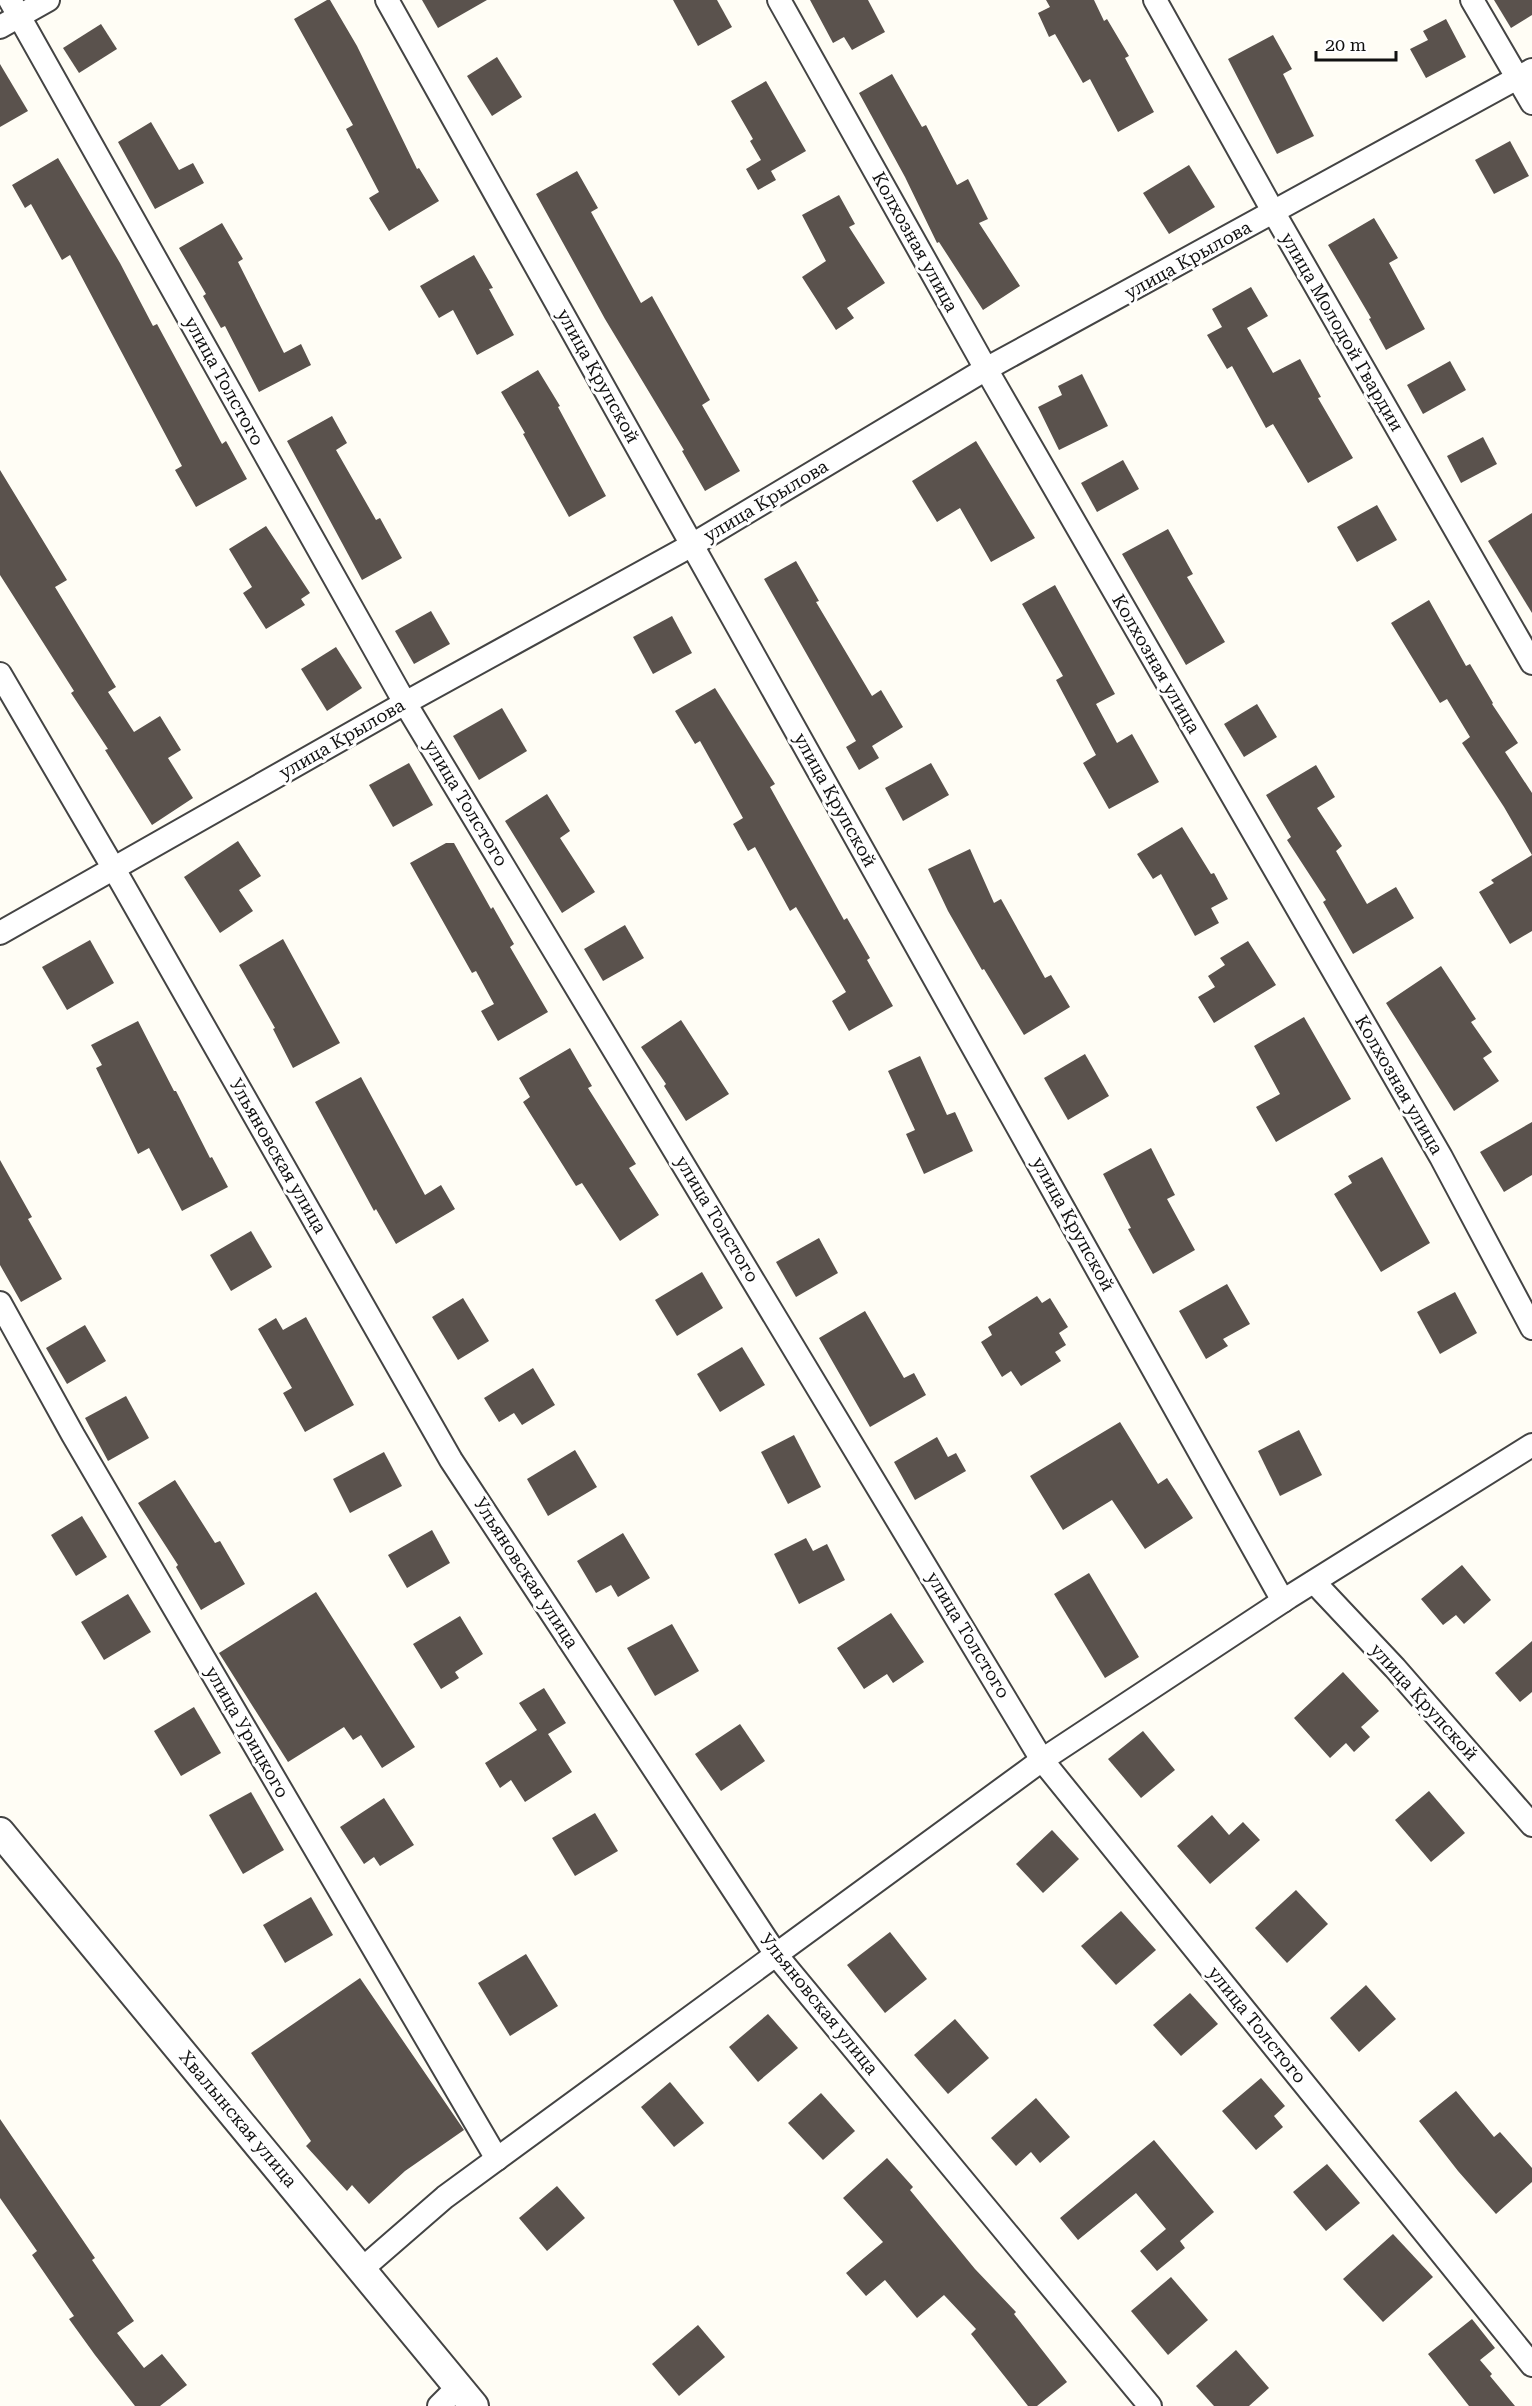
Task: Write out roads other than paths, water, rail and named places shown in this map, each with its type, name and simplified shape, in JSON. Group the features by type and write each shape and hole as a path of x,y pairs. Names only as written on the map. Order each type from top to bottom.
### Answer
{"street":[{"path":"10,14 48,0"},
{"name":"улица Крупской","path":"387,0 1283,1601"},
{"name":"Колхозная улица","path":"779,0 986,369 1435,1147 1532,1328"},
{"name":"улица Молодой Гвардии","path":"1155,0 1274,213 1532,663"},
{"path":"1472,0 1525,74 1532,103"},
{"name":"улица Толстого","path":"10,14 405,703 819,1386 1042,1760 1532,2365"},
{"name":"улица Крылова","path":"0,933 405,703 692,545 986,369 1525,74"},
{"name":"Ульяновская улица","path":"0,674 114,869 451,1460 777,1956 1150,2406"},
{"name":"улица Урицкого","path":"0,1303 73,1435 497,2159"},
{"path":"362,2269 445,2197 1042,1760 1283,1601 1532,1445"},
{"name":"улица Крупской","path":"1314,1582 1395,1668 1532,1825"},
{"name":"Хвалынская улица","path":"0,1832 362,2269 457,2400"}]}
